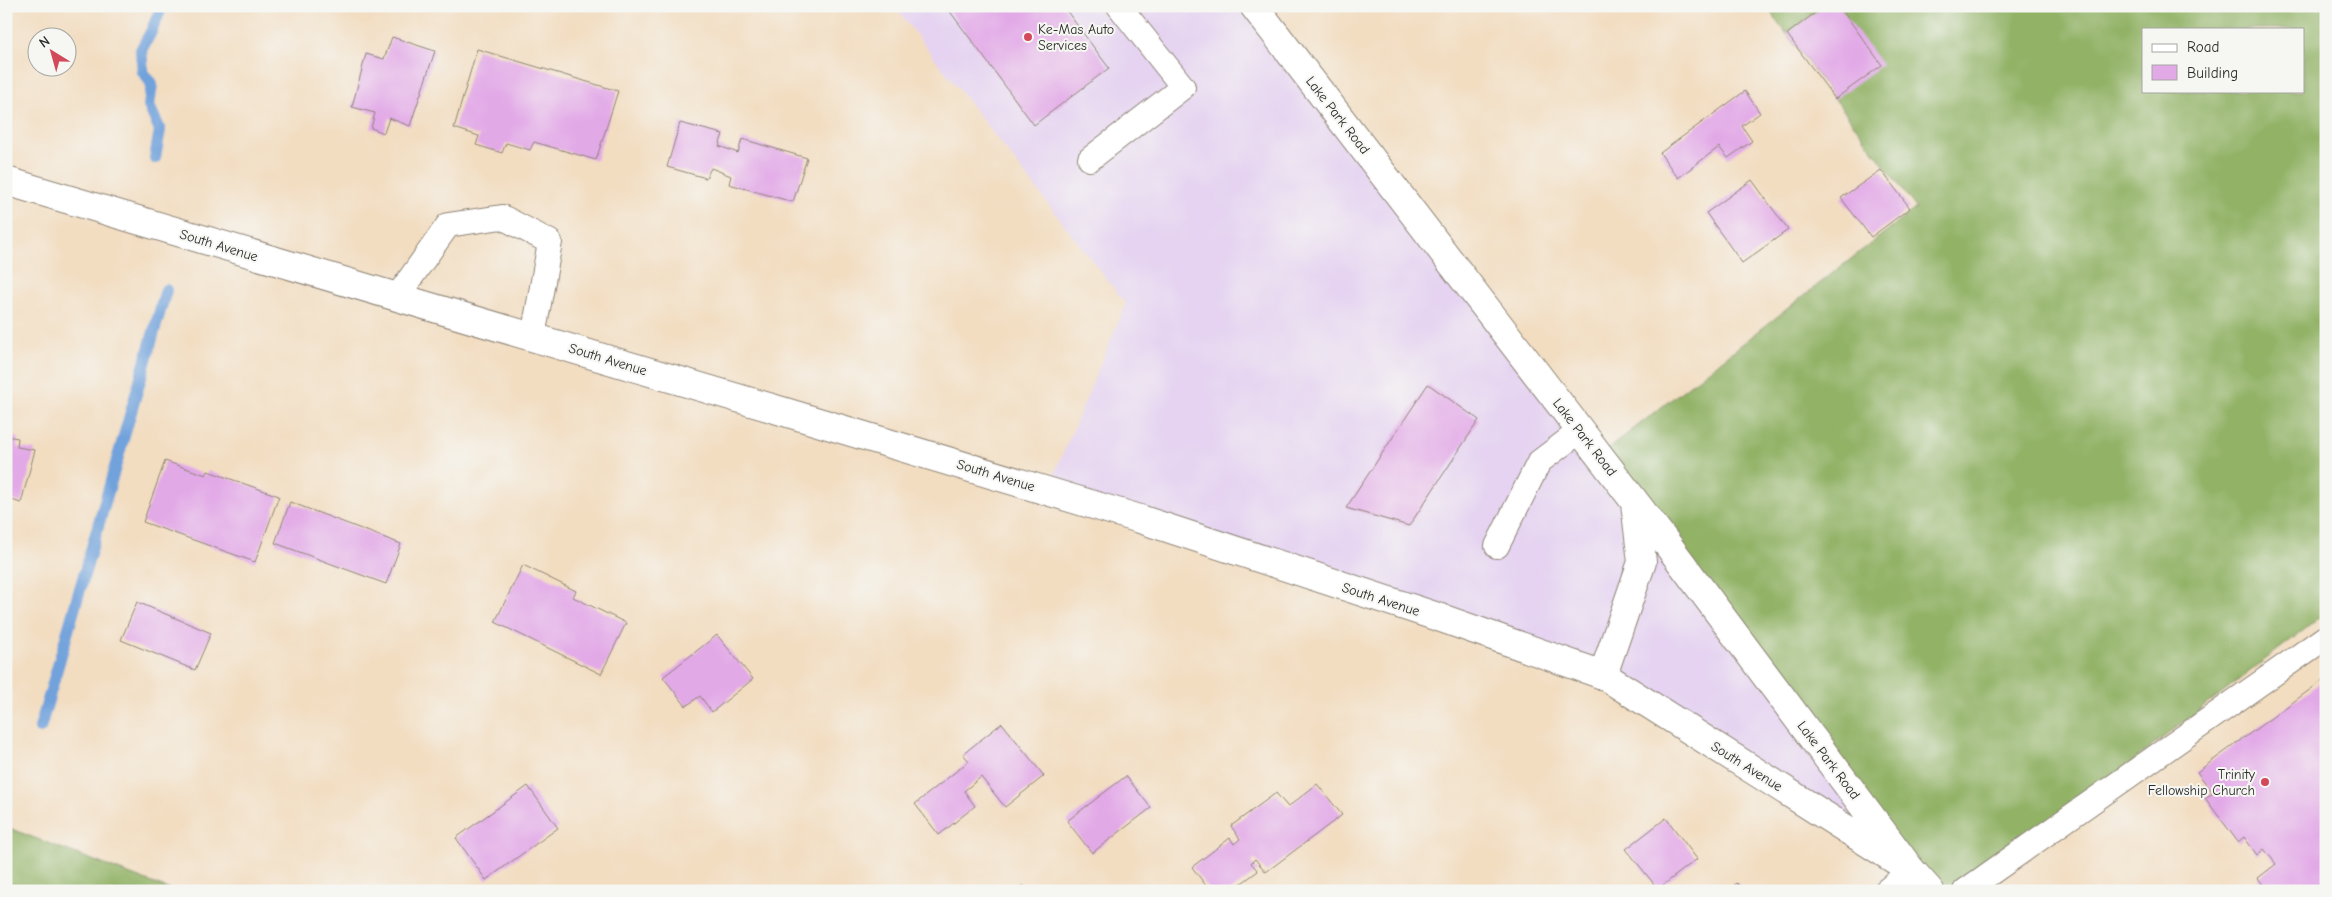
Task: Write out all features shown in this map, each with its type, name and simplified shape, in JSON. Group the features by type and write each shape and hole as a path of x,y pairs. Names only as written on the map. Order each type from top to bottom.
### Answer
{"main road":[{"name":"Lake Park Road","path":"1254,6 1636,503 1911,870"},
{"name":"South Avenue","path":"6,182 533,337 1140,519 1444,619 1603,674 1911,870 1930,891"},
{"path":"1603,674 1642,562 1636,503"}],"lane":[{"path":"1090,159 1183,87 1119,6"},
{"path":"397,297 448,225 502,217 550,242 533,337"},
{"path":"1497,546 1539,462 1580,431"},
{"path":"1965,891 2326,637"},
{"path":"1886,891 1911,870"}],"shaded area":[{"path":"894,6 1254,6 1911,870 1603,675 1047,491 1126,304"}],"green space":[{"path":"1766,6 2326,6 2326,613 1963,891 1930,891 1599,456 1916,208"},
{"path":"6,827 173,891 6,891"}],"building":[{"name":"Ke-Mas Auto Services","path":"946,6 1063,6 1109,68 1034,125"},
{"path":"1824,6 1839,6 1882,65 1835,99 1787,34"},
{"path":"392,37 435,51 410,126 389,118 384,133 371,128 375,113 352,107 366,54 384,59"},
{"path":"477,49 618,91 596,160 534,142 530,150 506,143 502,153 476,145 479,136 454,128"},
{"path":"1745,91 1760,113 1742,126 1752,141 1728,158 1719,147 1678,178 1660,153"},
{"path":"680,123 723,134 719,146 738,153 742,139 807,158 793,202 729,184 731,176 711,168 706,178 667,167"},
{"path":"1881,170 1910,208 1871,237 1841,198"},
{"path":"1752,180 1788,230 1742,263 1706,213"},
{"path":"1428,384 1479,420 1409,526 1346,508"},
{"path":"6,436 18,438 17,447 35,450 21,503 6,498"},
{"path":"165,461 206,475 208,471 279,496 255,562 143,522"},
{"path":"290,502 401,544 386,584 275,543"},
{"path":"523,565 576,591 573,597 626,623 601,674 495,622"},
{"path":"137,602 211,633 195,670 121,640"},
{"path":"717,635 753,679 712,712 700,696 686,706 663,677"},
{"name":"Trinity Fellowship Church","path":"2326,678 2326,891 2268,891 2258,878 2276,864 2264,849 2257,855 2244,837 2238,842 2205,798 2213,793 2197,772"},
{"path":"1002,723 1044,776 1005,807 981,777 964,791 975,806 939,835 915,804 969,761 963,754"},
{"path":"1126,776 1151,808 1092,853 1067,821"},
{"path":"1317,784 1342,815 1266,872 1255,859 1251,863 1258,871 1231,891 1210,891 1192,867 1230,838 1234,844 1240,839 1231,826 1276,793 1288,807"},
{"path":"528,786 558,828 486,880 456,838"},
{"path":"1666,818 1697,859 1658,889 1626,849"},
{"path":"1737,883 1743,891 1727,891"},
{"path":"1023,885 1027,891 1016,891"}],"waterway":[{"path":"155,158 160,130 149,106 152,84 143,72 141,50 162,6"},
{"path":"40,728 166,290"}],"place":[{"name":"Ke-Mas Auto Services","path":"1028,37"},
{"name":"Trinity Fellowship Church","path":"2265,782"}]}
